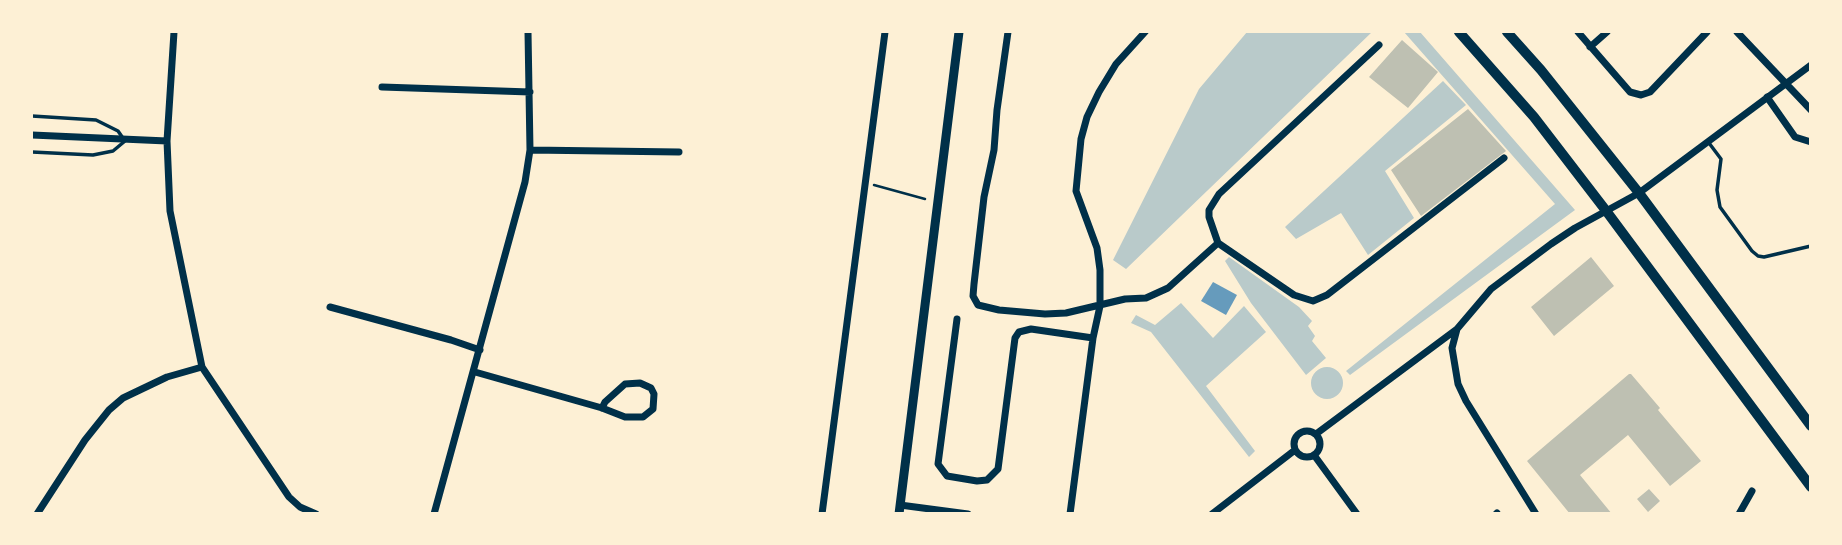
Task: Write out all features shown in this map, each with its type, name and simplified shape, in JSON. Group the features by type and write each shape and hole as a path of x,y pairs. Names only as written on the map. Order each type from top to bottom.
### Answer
{"main road":[{"path":"1459,32 1534,117 1811,487"},
{"path":"1507,32 1541,70 1639,193 1811,426"}],"street":[{"path":"174,32 167,141 170,211 202,367 289,497 300,507 316,513"},
{"path":"434,513 475,372 525,182 530,150 528,32"},
{"path":"822,513 885,32"},
{"path":"959,32 900,509 968,513"},
{"path":"1008,32 997,110 995,150 984,197 973,296 978,305 1045,314 1066,313 1125,299 1146,298 1168,288 1218,243"},
{"path":"1070,513 1093,338 1100,306 1097,248 1076,191 1081,139 1087,117 1099,92 1116,64 1145,32"},
{"path":"1578,32 1630,92 1641,95 1650,92 1707,32"},
{"path":"1590,47 1608,32"},
{"path":"1737,32 1811,110"},
{"path":"1379,45 1219,194 1209,211 1218,243 1294,295 1313,301 1327,295 1504,158"},
{"path":"1317,434 1457,329 1491,289 1575,228 1639,193 1811,65"},
{"path":"382,87 530,92"},
{"path":"1768,97 1795,137 1811,142"},
{"path":"32,135 167,141"},
{"path":"530,150 679,152"},
{"path":"330,307 451,340 480,351"},
{"path":"957,320 938,464 943,472 952,477 977,481 987,480 998,469 1015,338 1019,332 1031,329 1093,338"},
{"path":"1457,329 1452,348 1458,384 1536,513"},
{"path":"37,513 108,410 123,398 167,377 202,367"},
{"path":"475,372 625,417 643,416 653,409 654,394 650,388 640,383 625,384 602,408"},
{"path":"1305,430 1317,434 1319,449 1314,455 1303,457 1295,450 1295,438 1299,433 1305,430"},
{"path":"1212,513 1295,450"},
{"path":"1314,455 1357,513"},
{"path":"1739,513 1752,491"}],"lane":[{"path":"32,116 96,120 118,131 125,141 113,151 93,155 32,152"},
{"path":"1708,142 1721,159 1717,190 1720,206 1752,251 1764,257 1811,246"}],"path":[{"path":"865,183 939,203"}],"shaded area":[{"path":"1247,32 1372,32 1126,269 1113,260 1199,89"},
{"path":"1404,32 1420,32 1575,210 1350,375 1346,371 1555,204"},
{"path":"1443,81 1466,105 1385,171 1414,218 1368,255 1341,213 1296,239 1285,227"},
{"path":"1229,257 1299,307 1312,321 1308,326 1315,336 1312,341 1326,358 1306,375 1251,303 1225,261"},
{"path":"1181,303 1213,338 1244,306 1266,332 1206,386 1255,451 1249,457 1151,332 1131,323 1136,315 1155,325"},
{"path":"1327,367 1339,371 1343,383 1339,395 1327,399 1315,395 1311,383 1315,371"}],"water":[{"path":"1213,282 1237,295 1226,315 1201,301"}],"building":[{"path":"1402,40 1438,72 1408,108 1369,77"},
{"path":"1468,109 1506,151 1421,216 1391,170"},
{"path":"1591,257 1614,286 1554,336 1531,307"},
{"path":"1629,374 1660,408 1658,410 1701,461 1670,486 1628,435 1580,475 1612,514 1570,514 1527,461"},
{"path":"1649,489 1660,501 1648,512 1637,499"}]}
